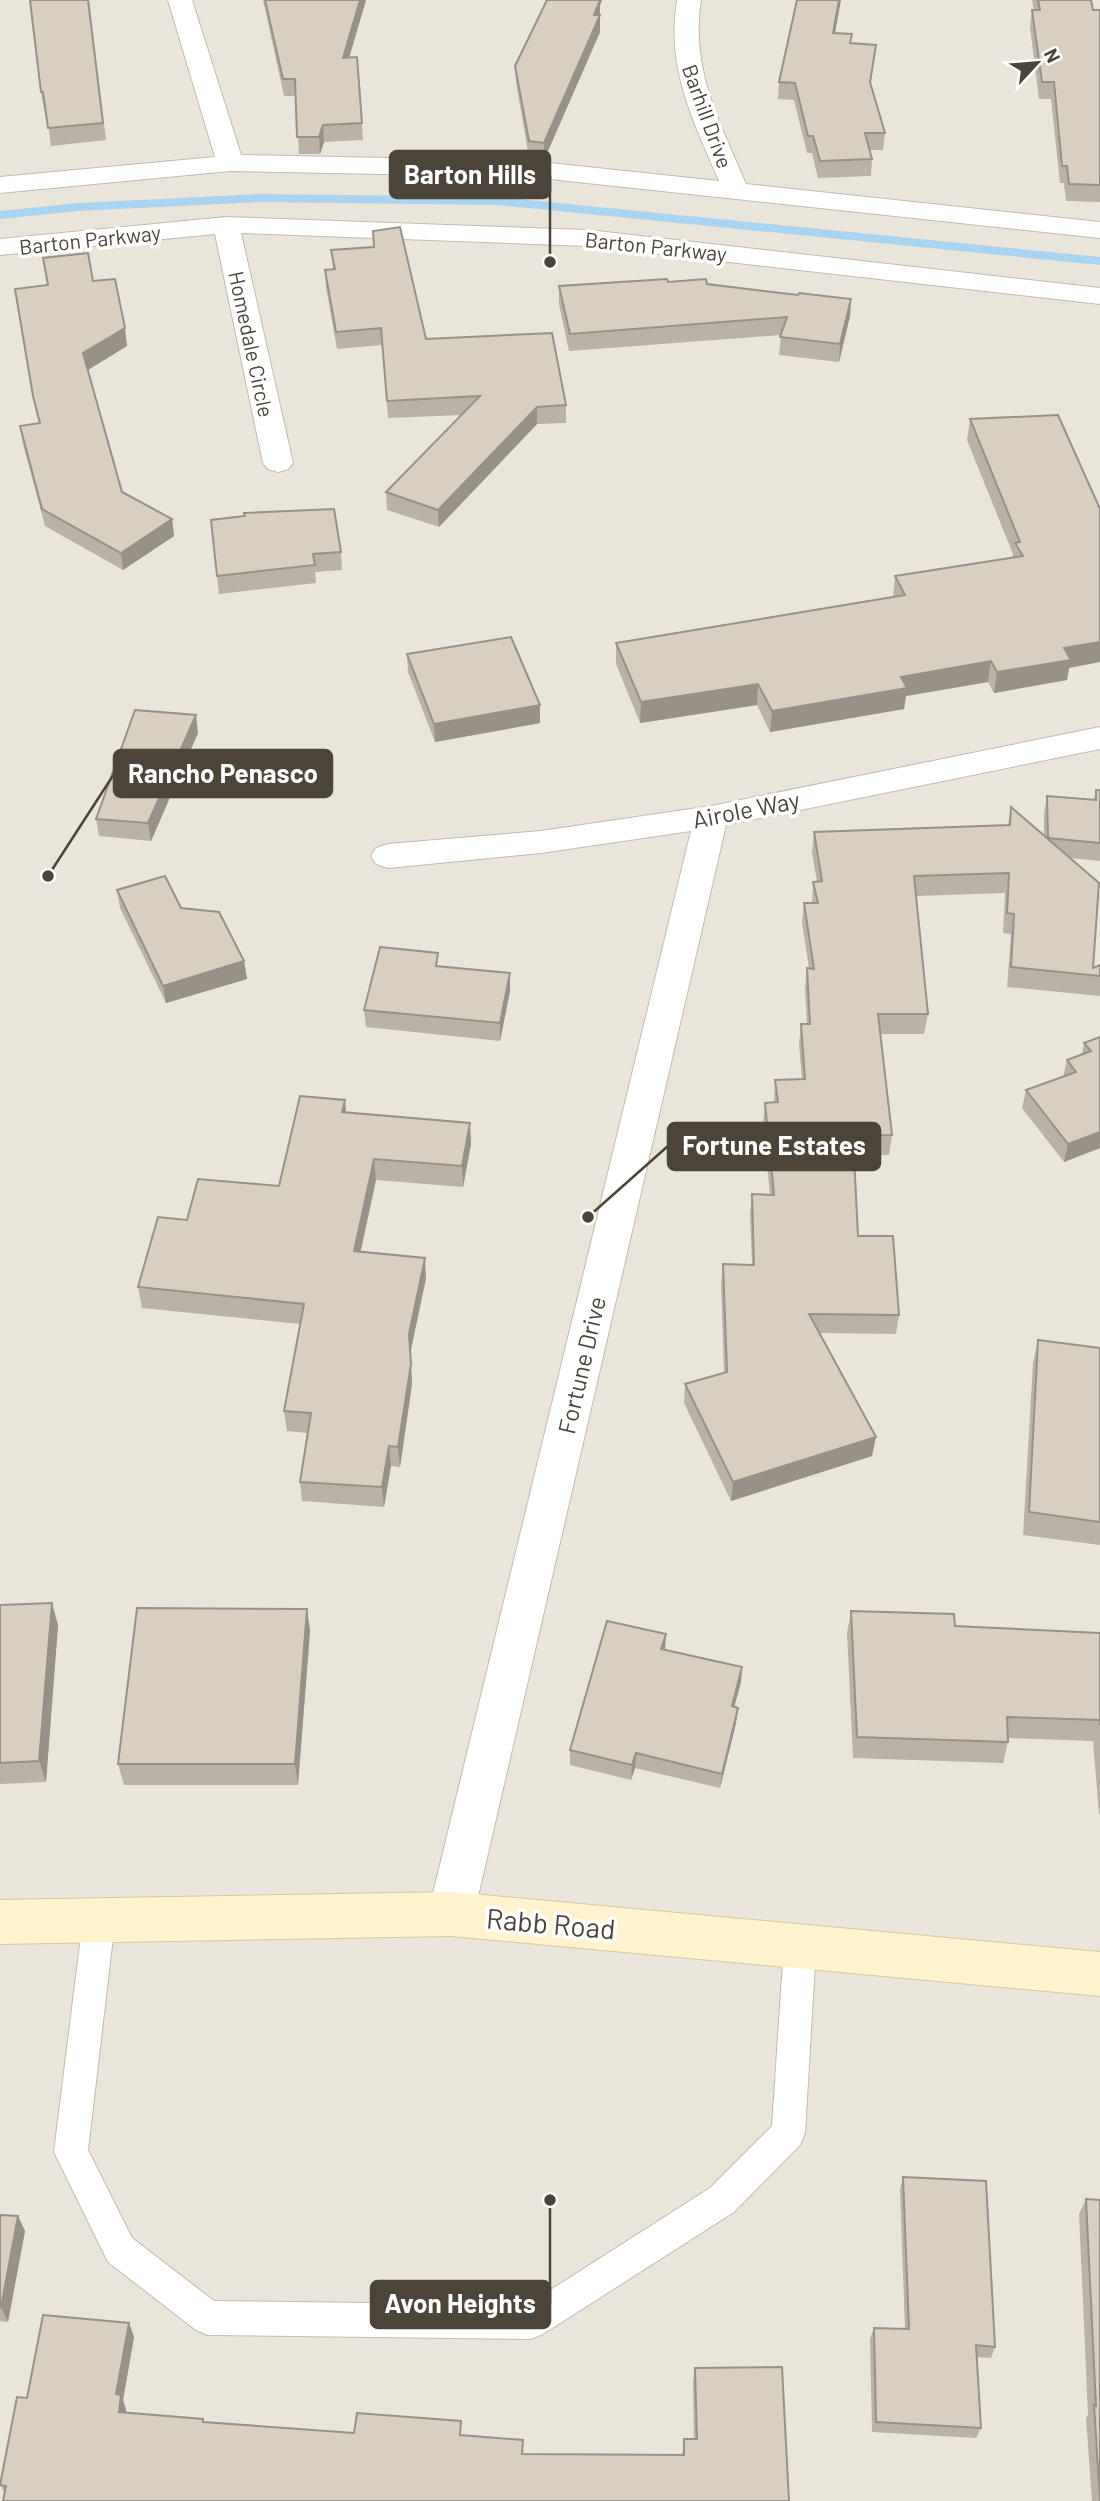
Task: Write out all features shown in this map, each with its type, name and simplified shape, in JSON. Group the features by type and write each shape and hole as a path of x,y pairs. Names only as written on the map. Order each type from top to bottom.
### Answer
{"street":[{"path":"180,0 230,163"},
{"name":"Barhill Drive","path":"689,0 683,39 689,72 736,191"},
{"path":"0,185 230,163 531,169 1100,230"},
{"name":"Barton Parkway","path":"0,247 226,225 588,238 1100,296"},
{"name":"Homedale Circle","path":"226,225 278,463"},
{"name":"Airole Way","path":"388,856 541,842 711,817 1100,738"},
{"name":"Fortune Drive","path":"451,1914 711,817"},
{"name":"Rabb Road","path":"0,1922 451,1914 1100,1974"}],"lane":[{"path":"99,1920 71,2152 120,2250 208,2318 531,2322 722,2200 788,2133 800,1946"}],"shaded area":[{"path":"0,0 1100,0 1100,2501 0,2501"}],"building":[{"path":"30,0 88,0 103,123 48,128"},
{"path":"265,0 360,0 343,58 357,57 362,123 323,125 319,137 297,137 295,79 283,79"},
{"path":"547,0 600,0 594,15 600,15 544,143 529,141 515,66"},
{"path":"797,0 839,0 833,33 852,34 850,43 876,45 870,82 885,133 865,133 872,159 820,161 813,136 808,136 795,83 779,82"},
{"path":"1038,0 1091,0 1093,10 1100,10 1100,185 1069,184 1067,166 1062,166 1054,82 1042,82 1032,10 1040,10"},
{"path":"400,227 426,339 552,333 566,405 537,407 438,510 386,492 480,396 387,401 381,328 336,332 325,270 335,269 331,250 374,247 373,231"},
{"path":"88,253 93,281 115,279 125,328 83,353 122,492 172,519 121,553 42,509 20,426 40,423 15,289 48,285 43,258"},
{"path":"667,279 668,282 706,279 707,284 851,299 840,344 780,337 787,317 570,334 559,286"},
{"path":"1058,415 1100,509 1100,642 1064,648 1071,660 997,672 991,661 901,677 907,688 772,711 758,684 641,702 616,643 905,595 895,576 1023,556 1015,543 1020,542 970,419"},
{"path":"334,509 341,552 313,554 315,565 217,576 211,520 245,516 244,513"},
{"path":"511,637 540,705 434,724 407,654"},
{"path":"135,710 196,715 148,823 96,819"},
{"path":"1096,790 1100,790 1100,843 1048,838 1047,796 1096,800"},
{"path":"1011,807 1099,883 1093,968 1100,965 1100,976 1011,967 1014,914 1007,913 1009,873 914,876 928,1014 878,1014 892,1135 853,1136 858,1236 893,1236 899,1315 809,1314 876,1437 733,1482 685,1384 727,1372 723,1264 754,1265 752,1194 774,1195 765,1103 778,1102 775,1080 805,1079 801,1024 810,1024 807,968 814,969 804,903 818,903 813,882 822,881 814,832 1010,825"},
{"path":"165,876 181,908 219,912 244,961 163,986 117,890"},
{"path":"380,947 438,953 436,966 510,973 500,1023 364,1010"},
{"path":"1100,1037 1100,1132 1068,1144 1026,1090 1076,1072 1067,1060 1091,1051 1084,1043"},
{"path":"300,1096 345,1100 342,1112 470,1123 462,1166 374,1159 354,1251 425,1258 409,1334 411,1364 398,1447 389,1446 382,1487 300,1482 311,1413 284,1411 304,1304 138,1287 158,1217 187,1220 198,1179 279,1186"},
{"path":"1038,1340 1100,1348 1100,1522 1029,1512"},
{"path":"52,1603 39,1761 0,1763 0,1605"},
{"path":"137,1608 307,1609 295,1764 118,1764"},
{"path":"851,1611 954,1614 955,1626 1100,1633 1100,1720 1007,1717 1008,1742 857,1737"},
{"path":"607,1621 666,1634 661,1649 742,1667 732,1706 738,1708 722,1774 636,1753 632,1765 570,1750"},
{"path":"903,2177 986,2181 995,2347 976,2345 981,2428 876,2422 874,2328 909,2329"},
{"path":"1086,2199 1100,2200 1100,2501 1094,2405 1096,2406"},
{"path":"0,2215 18,2216 1,2307 0,2307"},
{"path":"43,2315 129,2323 116,2394 121,2395 119,2412 203,2419 203,2422 354,2433 357,2413 461,2421 460,2435 523,2440 522,2454 684,2455 684,2439 697,2439 695,2368 782,2367 789,2501 3,2501 6,2486 0,2485 17,2397 27,2398"}],"waterway":[{"path":"0,215 78,207 261,198 498,201 1100,261"}],"place":[{"name":"Barton Hills","path":"550,262"},
{"name":"Rancho Penasco","path":"48,876"},
{"name":"Fortune Estates","path":"588,1217"},
{"name":"Avon Heights","path":"550,2200"}]}
